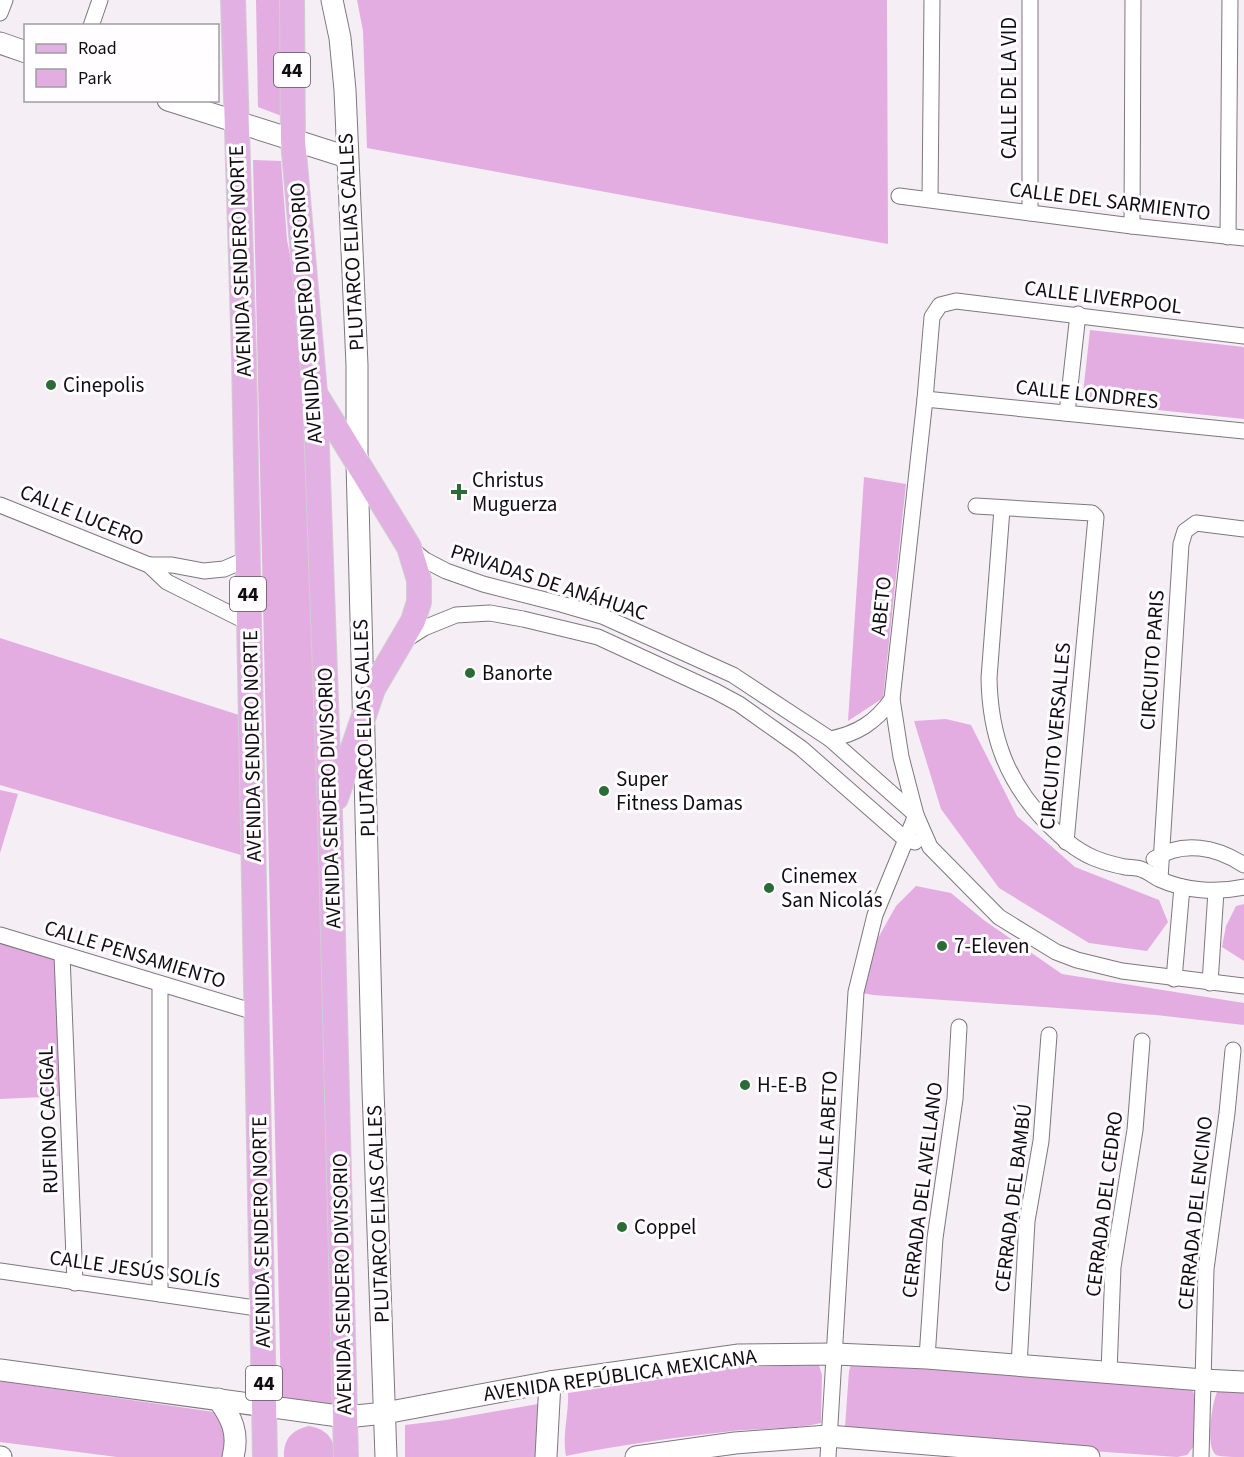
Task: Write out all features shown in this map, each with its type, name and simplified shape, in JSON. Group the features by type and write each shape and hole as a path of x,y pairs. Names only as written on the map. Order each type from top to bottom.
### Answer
{"main road":[{"name":"AVENIDA SENDERO NORTE","path":"233,0 244,358 255,877 254,937 258,1013 264,1309 265,1457"},
{"name":"44","path":"292,0 293,141"},
{"name":"PLUTARCO ELIAS CALLES","path":"332,0 341,49 357,366 357,462 373,1100 386,1457"},
{"path":"0,43 24,51"},
{"path":"174,102 348,157"},
{"name":"AVENIDA SENDERO DIVISORIO","path":"293,141 315,393 330,814 346,1457"},
{"path":"315,393 409,547 419,580 419,602 413,621 385,667 364,712 330,814"},
{"name":"AVENIDA REPÚBLICA MEXICANA","path":"0,1370 346,1417 385,1413 550,1382 739,1355 835,1354 927,1358 1244,1382"},
{"path":"546,1457 550,1382"},
{"path":"218,1399 232,1420 235,1449 233,1457"},
{"path":"636,1457 735,1443 1080,1457"}],"street":[{"path":"0,13 5,0"},
{"path":"92,24 100,0"},
{"path":"930,199 932,0"},
{"name":"CALLE DE LA VID","path":"1030,0 1030,213"},
{"path":"1131,226 1133,0"},
{"name":"CALLE DEL SARMIENTO","path":"899,196 1228,237 1230,0"},
{"path":"1228,237 1244,238"},
{"name":"CALLE LIVERPOOL","path":"925,399 932,317 940,305 956,301 1078,314 1244,336"},
{"path":"1067,413 1078,314"},
{"name":"CALLE LONDRES","path":"925,399 1244,431"},
{"name":"ABETO","path":"916,815 901,756 892,699 925,399"},
{"name":"CALLE LUCERO","path":"0,504 149,565 204,571 224,569 247,559"},
{"path":"976,506 1002,509"},
{"name":"CIRCUITO VERSALLES","path":"1002,509 1092,513 1096,517 1066,842 1031,806 1019,790 1005,765 992,715 989,678 1002,509"},
{"name":"CIRCUITO PARIS","path":"1160,879 1182,539 1185,531 1197,523 1244,529"},
{"name":"PRIVADAS DE ANÁHUAC","path":"409,547 425,561 474,581 602,616 733,675 830,739 916,815 930,847 999,917 1056,952 1077,960 1122,971 1244,987"},
{"name":"CALLE LUCERO","path":"149,565 167,582 249,624"},
{"path":"198,596 204,571"},
{"name":"PRIVADAS DE ANÁHUAC","path":"400,643 456,615 490,613 598,636 715,690 739,704 801,748 905,839 930,847"},
{"path":"598,636 602,616"},
{"path":"830,739 849,735 878,718 892,699"},
{"name":"CALLE ABETO","path":"828,1446 856,992 875,915 916,815"},
{"path":"1066,842 1102,861 1125,867 1141,868 1160,879 1182,887 1216,891 1243,884"},
{"path":"1141,868 1160,855 1178,849 1204,849 1230,856 1244,865"},
{"path":"1174,979 1182,887"},
{"path":"1210,983 1216,891"},
{"name":"CALLE PENSAMIENTO","path":"0,935 258,1013"},
{"name":"RUFINO CACIGAL","path":"62,955 75,1282"},
{"path":"160,984 160,1294"},
{"name":"CERRADA DEL AVELLANO","path":"927,1358 934,1249 955,1099 959,1027"},
{"name":"CERRADA DEL BAMBÚ","path":"1019,1366 1027,1221 1041,1141 1050,1035"},
{"name":"CERRADA DEL CEDRO","path":"1109,1372 1113,1267 1135,1130 1142,1041"},
{"name":"CERRADA DEL ENCINO","path":"1201,1457 1206,1269 1233,1050"},
{"name":"CALLE JESÚS SOLÍS","path":"0,1271 264,1309"}],"green space":[{"path":"256,0 287,0 287,118 258,107"},
{"path":"357,0 887,0 888,244 367,148 363,31"},
{"path":"253,160 281,161 287,240 297,289 315,570 334,1404 281,1399"},
{"path":"1090,330 1244,347 1244,419 1082,402"},
{"path":"864,477 906,484 883,698 848,721"},
{"path":"0,638 239,715 241,855 0,785"},
{"path":"946,719 971,725 1017,816 1075,867 1159,900 1168,922 1147,951 1089,943 999,888 941,809 914,721"},
{"path":"0,790 18,794 0,853"},
{"path":"916,886 951,893 985,921 1062,974 1244,1003 1244,1025 1156,1015 856,992 868,956 896,906"},
{"path":"1244,904 1244,961 1222,947 1226,926 1236,906"},
{"path":"0,942 63,961 65,1096 0,1099"},
{"path":"857,1362 1190,1387 1197,1398 1195,1445 1187,1455 1177,1457 851,1434 845,1427 849,1371 851,1365"},
{"path":"819,1365 822,1375 821,1423 685,1437 566,1456 568,1393 741,1367"},
{"path":"0,1381 221,1413 226,1419 226,1457 117,1457 0,1442"},
{"path":"1230,1387 1244,1388 1244,1457 1216,1455 1211,1443 1210,1425 1217,1392"},
{"path":"538,1404 538,1457 405,1457 405,1425"},
{"path":"309,1426 329,1436 335,1457 284,1457 285,1445 290,1436"}],"place":[{"name":"Cinepolis","path":"51,385"},
{"name":"Christus Muguerza","path":"459,492"},
{"name":"Banorte","path":"470,673"},
{"name":"Super Fitness Damas","path":"604,791"},
{"name":"Cinemex San Nicolás","path":"769,888"},
{"name":"7-Eleven","path":"942,946"},
{"name":"H-E-B","path":"745,1085"},
{"name":"Coppel","path":"622,1227"}]}
